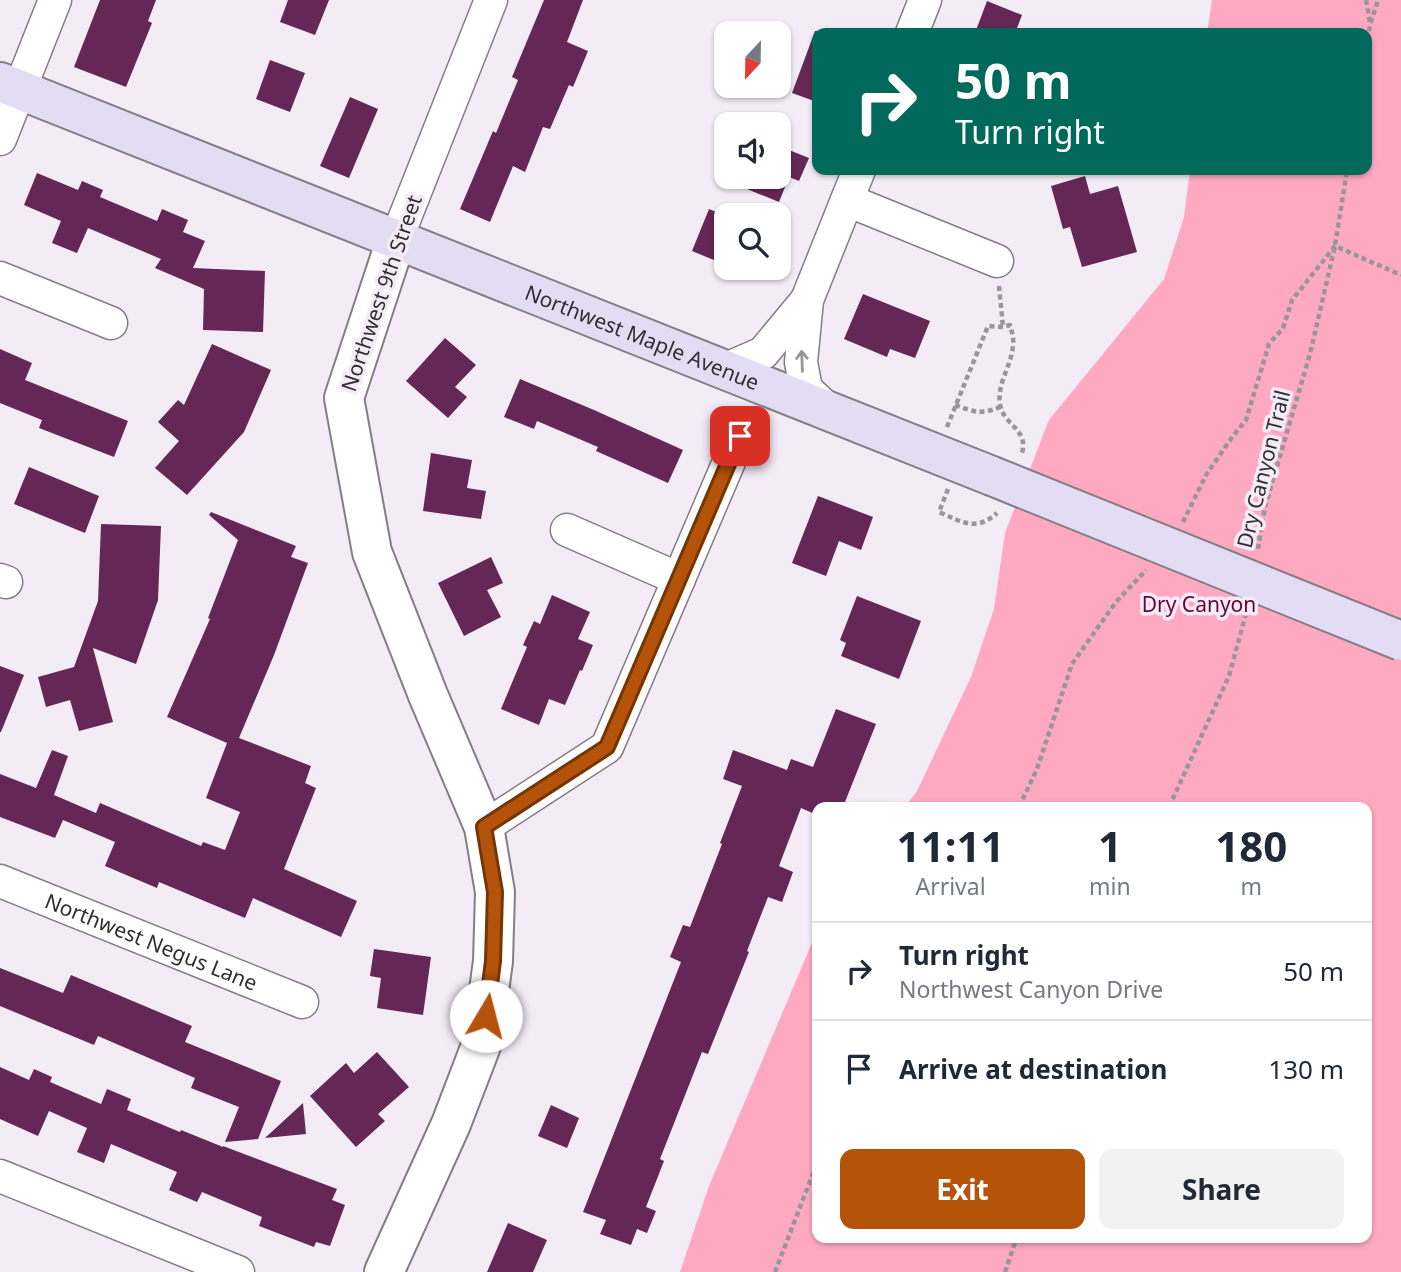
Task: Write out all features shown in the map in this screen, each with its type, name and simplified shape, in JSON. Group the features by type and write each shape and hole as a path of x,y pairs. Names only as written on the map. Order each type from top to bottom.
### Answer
{"main road":[{"name":"Northwest Maple Avenue","path":"10,86 1401,641"}],"street":[{"path":"0,139 10,86 55,0"},
{"name":"Northwest 9th Street","path":"384,1272 451,1124 482,1043 493,961 495,892 484,827 372,552 344,398 396,240 491,0"},
{"path":"914,28 925,0"},
{"path":"830,412 806,389 801,362 807,300 857,175"},
{"path":"847,200 997,261"},
{"path":"0,278 111,323"},
{"path":"724,370 763,353 807,300"},
{"path":"484,827 607,747 740,436"},
{"path":"567,530 679,579"},
{"name":"Northwest Negus Lane","path":"0,881 302,1002"},
{"path":"0,1176 239,1272"}],"path":[{"path":"1366,0 1370,25"},
{"path":"1370,28 1378,0"},
{"name":"Dry Canyon Trail","path":"1257,556 1265,507 1310,354 1335,246 1346,175"},
{"path":"1335,246 1401,275"},
{"path":"997,261 1003,327"},
{"path":"936,454 988,326 1010,325 1013,348 1000,386 1000,407 1019,434"},
{"path":"955,405 974,412 987,413 1000,407"},
{"path":"939,512 948,490"},
{"path":"1171,802 1229,676 1248,605"},
{"path":"775,1272 812,1176"},
{"path":"1004,1272 1015,1243"}],"green space":[{"name":"Dry Canyon","path":"1212,0 1401,0 1401,1272 680,1272 709,1186 812,943 812,1243 1372,1243 1372,802 909,802 917,791 971,677 994,609 1005,533 1049,420 1164,279 1184,217 1189,175 1372,175 1372,28 1208,28"}],"building":[{"path":"100,0 156,0 148,21 152,23 126,87 74,67"},
{"path":"288,0 329,0 315,35 280,22"},
{"path":"544,0 583,0 567,42 588,51 573,87 569,85 550,129 543,127 525,172 513,166 490,222 460,209 518,80 512,77"},
{"path":"987,1 1022,15 1017,28 977,28"},
{"path":"812,39 812,100 792,93"},
{"path":"270,60 305,73 290,112 256,99"},
{"path":"350,97 378,109 349,178 320,166"},
{"path":"791,151 809,158 799,181 791,177"},
{"path":"37,173 78,190 82,181 103,190 100,197 157,221 162,209 188,220 183,232 205,241 193,268 265,271 263,332 203,330 204,289 155,268 161,259 88,228 77,253 52,243 61,221 24,205"},
{"path":"1085,176 1090,194 1118,186 1137,252 1082,267 1070,227 1063,229 1051,186"},
{"path":"747,189 784,189 779,202"},
{"path":"709,209 714,211 714,260 692,251"},
{"path":"863,294 930,321 915,358 890,349 887,357 844,339"},
{"path":"445,338 476,365 455,387 467,397 448,418 406,381"},
{"path":"212,344 271,370 244,432 187,495 155,468 179,441 158,422 178,400 184,405"},
{"path":"0,349 32,363 25,380 128,421 114,457 39,428 42,420 0,403"},
{"path":"520,379 683,450 668,483 596,451 598,447 537,421 534,429 504,417"},
{"path":"431,453 472,460 467,488 486,491 481,519 423,511"},
{"path":"29,467 99,496 85,533 14,504"},
{"path":"818,496 873,517 861,550 839,541 826,576 792,563"},
{"path":"211,512 296,546 291,557 308,563 274,655 239,738 311,766 305,783 316,788 284,869 357,901 341,937 253,898 245,918 159,882 157,888 105,866 115,842 63,820 55,838 0,817 0,774 36,788 52,750 68,756 54,795 96,813 100,803 201,846 203,842 225,850 240,812 206,798 227,743 167,717 210,619 208,618 238,540 209,515"},
{"path":"101,524 161,526 158,600 136,664 93,648 113,722 79,731 70,700 46,707 38,677 74,667 98,601"},
{"path":"491,557 503,583 487,590 501,617 464,636 438,583"},
{"path":"552,595 590,612 578,639 593,645 565,705 549,699 539,725 501,709 527,647 523,645 534,621 540,624"},
{"path":"857,596 921,621 899,679 841,656 846,643 840,640"},
{"path":"0,666 24,675 1,732 0,732"},
{"path":"836,709 876,724 845,802 812,802 812,813 801,808 779,866 793,872 782,902 768,897 708,1054 702,1052 660,1159 664,1161 646,1207 656,1211 647,1233 637,1229 631,1245 600,1234 606,1220 583,1212 681,962 670,957 683,925 690,927 742,786 723,779 733,750 787,770 791,759 813,767"},
{"path":"374,949 431,957 423,1015 377,1008 381,978 370,976"},
{"path":"0,968 63,993 71,975 192,1026 185,1042 281,1081 258,1139 225,1142 239,1107 191,1088 195,1078 98,1036 94,1045 0,1006"},
{"path":"377,1052 409,1087 378,1114 385,1121 356,1147 310,1096 346,1063 354,1073"},
{"path":"0,1067 29,1080 34,1069 52,1077 50,1082 101,1104 107,1089 131,1099 127,1110 337,1189 332,1200 345,1205 330,1246 316,1242 314,1247 259,1226 262,1217 202,1192 197,1202 169,1190 177,1172 111,1144 104,1163 77,1152 87,1128 49,1111 38,1136 0,1119"},
{"path":"303,1103 306,1134 265,1138"},
{"path":"551,1105 579,1118 567,1148 538,1136"},
{"path":"508,1223 547,1240 533,1272 487,1272"}],"route":[{"path":"486,1016 493,961 495,892 484,827 607,747 740,436"}]}
